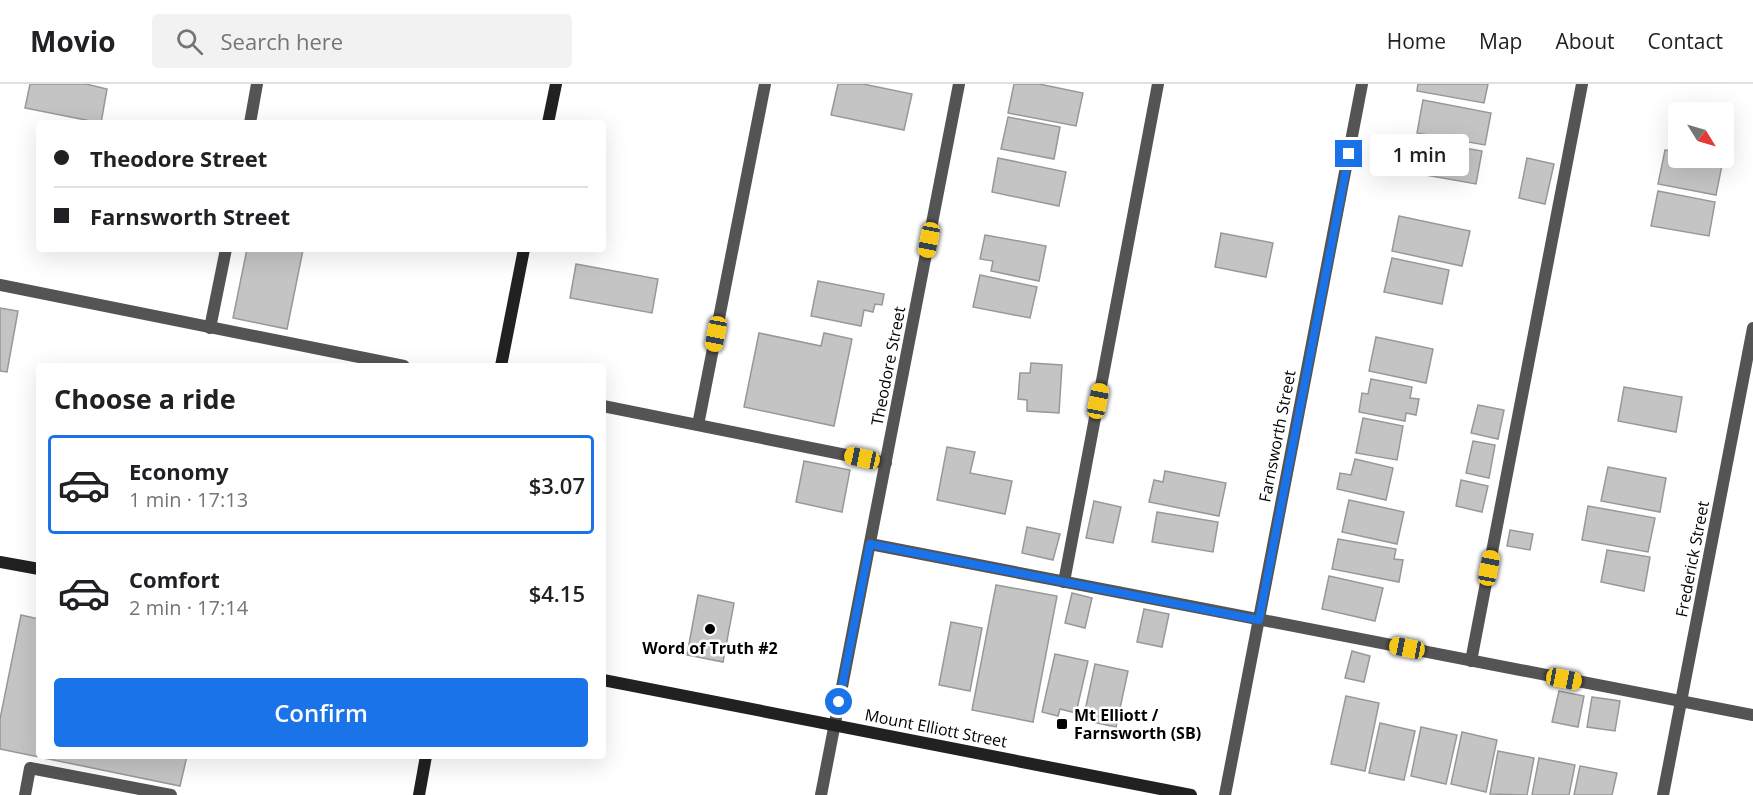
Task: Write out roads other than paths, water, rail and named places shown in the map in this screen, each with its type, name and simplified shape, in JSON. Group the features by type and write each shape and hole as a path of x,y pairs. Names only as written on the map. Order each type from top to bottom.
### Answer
{"main road":[{"path":"549,120 555,84"},
{"path":"502,363 523,252"},
{"path":"0,562 36,568"},
{"name":"Mount Elliott Street","path":"606,681 1191,795"},
{"path":"419,795 425,759"}],"street":[{"path":"251,120 257,84"},
{"path":"698,425 765,84"},
{"name":"Theodore Street","path":"821,795 959,84"},
{"path":"1064,582 1158,84"},
{"name":"Farnsworth Street","path":"1225,795 1362,84"},
{"path":"1471,661 1582,84"},
{"path":"210,328 225,252"},
{"path":"0,285 390,363"},
{"name":"Frederick Street","path":"1663,795 1753,328"},
{"path":"606,407 886,463"},
{"path":"870,544 1753,715"},
{"path":"25,795 30,768 171,795"}],"place":[{"name":"Word of Truth #2","path":"710,629"},
{"name":"Mt Elliott / Farnsworth (SB)","path":"1062,724"}]}
